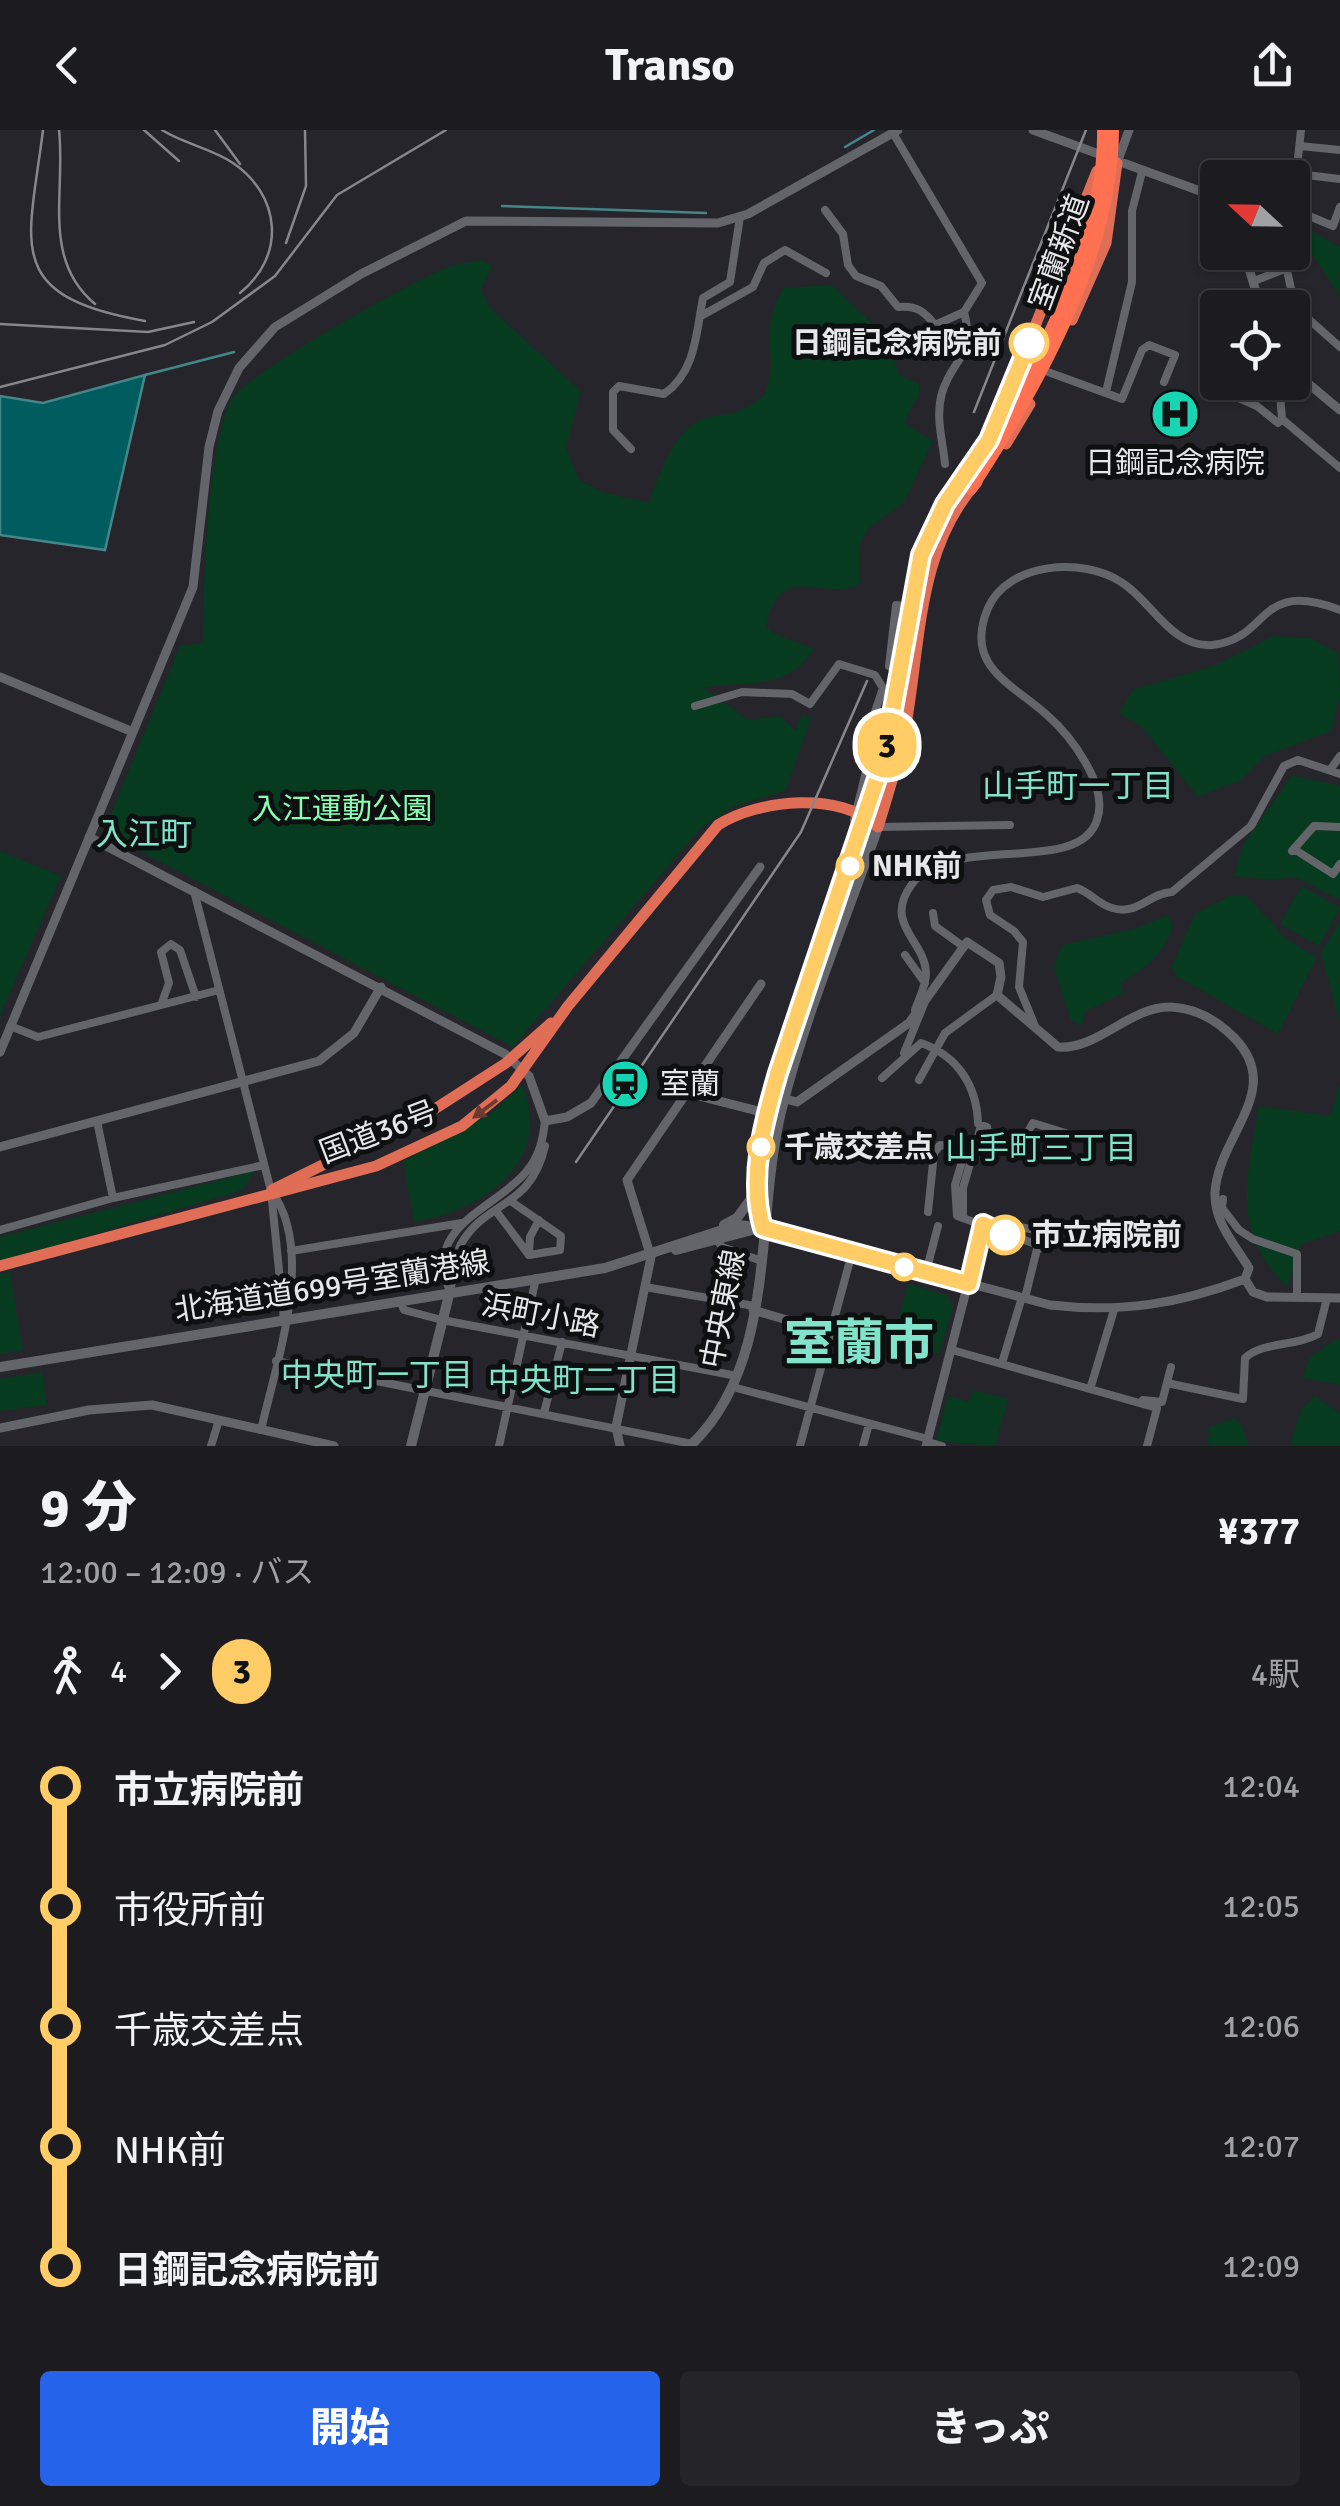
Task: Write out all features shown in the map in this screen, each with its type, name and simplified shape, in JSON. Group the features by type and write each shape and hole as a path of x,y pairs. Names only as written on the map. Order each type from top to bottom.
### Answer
{"highway":[{"name":"室蘭新道","path":"989,440 1026,386 1088,237 1100,190 1104,130"},
{"name":"室蘭新道","path":"971,489 1026,386 1101,227 1114,130"},
{"path":"1099,156 989,440 936,520 921,555 884,758 855,816 878,826 905,730 930,569 948,524 1000,453 1048,372 1106,242 1117,162"},
{"name":"国道36号","path":"0,1266 270,1191 320,1182 415,1150 482,1112 521,1074 568,1006 710,834 732,816 766,803 855,816"},
{"name":"国道36号","path":"270,1191 392,1132 465,1091 506,1064 568,1006"}],"main road":[{"name":"北海道道699号室蘭港線","path":"715,1234 740,1215 756,1179 766,1114 855,816"},
{"path":"763,1228 784,1102 878,826"},
{"name":"北海道道699号室蘭港線","path":"0,1366 651,1257 670,1250 681,1240 763,1228 756,1179"},
{"name":"中央東線","path":"691,1445 735,1382 754,1308 763,1228"},
{"path":"412,1446 450,1291"}],"street":[{"path":"1033,130 1200,191"},
{"path":"1099,156 1114,130"},
{"path":"1117,162 1128,130"},
{"path":"1299,160 1301,130"},
{"path":"0,1052 193,587 209,447 223,397 248,355 274,327 348,281 466,221 702,225 740,217 896,131 982,283 964,312 935,325 927,314 910,306 898,307 882,286 856,276 848,265 843,234 826,210"},
{"path":"1300,146 1340,150"},
{"path":"1106,392 1132,282 1132,210 1142,172"},
{"path":"1310,175 1340,178"},
{"path":"1310,218 1333,226 1340,207"},
{"path":"631,449 613,430 612,392 619,386 630,386 658,394 669,392 695,350 706,295 730,282 740,217"},
{"path":"700,318 706,310 737,299 753,286 764,263 785,250 826,273"},
{"path":"1250,270 1256,290"},
{"path":"1254,281 1282,270"},
{"path":"1284,270 1295,307 1340,347"},
{"path":"945,464 945,451 939,442 942,392 969,347 964,312"},
{"path":"1048,372 1122,400 1142,350 1149,345 1174,354 1164,382"},
{"path":"1310,385 1340,410"},
{"path":"1244,400 1258,406 1272,422 1282,418"},
{"path":"1280,400 1282,418 1340,468"},
{"path":"912,1018 925,982 924,958 902,922 902,907 914,881 936,866 966,856 1046,851 1076,842 1097,820 1099,801 1086,766 1048,715 1010,689 983,651 982,628 1001,588 1042,568 1095,572 1119,580 1179,636 1212,644 1253,624 1276,603 1300,598 1340,610"},
{"path":"694,706 742,692 792,694 810,704 839,664 875,675 883,688 866,741 867,768 855,816"},
{"path":"0,677 133,732"},
{"path":"1330,770 1340,756"},
{"path":"1039,1036 1019,988 1022,942 1014,931 990,916 986,900 993,890 1011,887 1043,897 1077,888 1112,908 1134,910 1172,892 1239,839 1284,766 1298,760 1340,774"},
{"path":"878,826 1010,826"},
{"path":"1340,827 1314,826 1293,850 1333,874 1340,864"},
{"path":"89,837 381,987 519,1063 535,1086 545,1121 546,1138 538,1169 512,1202 496,1211 462,1244 450,1291"},
{"path":"545,1121 567,1118 591,1103 760,867"},
{"path":"194,890 270,1191 284,1320"},
{"path":"935,916 935,926 964,947"},
{"path":"687,1093 766,1114 784,1102 797,1102 912,1018 967,942 999,963 1002,977 997,995 956,1022 918,1080"},
{"path":"161,1006 170,983 161,952 171,944 180,950 196,996"},
{"path":"904,955 925,982"},
{"path":"620,1446 616,1427 651,1257 627,1180 760,984"},
{"path":"0,1146 245,1084 332,1053 354,1033 381,987"},
{"path":"10,1026 38,1037 220,990"},
{"path":"997,995 1039,1036 1058,1048 1068,1047 1154,1007 1204,1015 1240,1043 1254,1087 1225,1155 1215,1190 1223,1228 1249,1268 1245,1279"},
{"path":"902,1057 924,1004"},
{"path":"882,1078 921,1043 936,1048 964,1074 978,1124 991,1132"},
{"path":"97,1120 113,1198"},
{"path":"450,1291 444,1276 444,1256 462,1223 528,1170 538,1152 545,1121"},
{"path":"964,1218 963,1188 980,1129 1022,1142 1033,1123 1072,1135"},
{"path":"928,1212 934,1153 940,1145 952,1145 964,1155 955,1185 957,1216 1035,1243 1039,1250"},
{"path":"0,1230 113,1198 264,1165"},
{"path":"261,1430 290,1306 290,1251 281,1205 270,1191"},
{"path":"1224,1199 1222,1208 1239,1230 1296,1254 1297,1297"},
{"path":"512,1202 561,1236 562,1247 554,1254 528,1255"},
{"path":"496,1211 528,1255"},
{"path":"528,1255 530,1237 539,1220"},
{"path":"290,1251 462,1223"},
{"path":"927,1442 983,1224"},
{"path":"997,1228 1008,1225 1047,1232 1002,1363"},
{"path":"926,1272 938,1226"},
{"path":"763,1228 1024,1297 1114,1310 1190,1299 1245,1279"},
{"path":"715,1234 722,1247 759,1260"},
{"path":"800,1446 852,1253"},
{"path":"500,1446 536,1278"},
{"path":"1245,1279 1253,1292 1340,1298"},
{"path":"645,1288 754,1308 830,1332"},
{"path":"1167,1383 1243,1399 1246,1358 1259,1349 1293,1345 1318,1334 1327,1298"},
{"name":"浜町小路","path":"400,1301 404,1310 442,1320 631,1356 735,1382 942,1446"},
{"path":"1091,1386 1114,1310"},
{"path":"544,1413 562,1342"},
{"path":"952,1350 1091,1386 1157,1408 1147,1446"},
{"path":"276,1361 691,1445"},
{"path":"1124,1398 1162,1402 1171,1367"},
{"path":"0,1428 136,1405 334,1446"},
{"path":"211,1446 220,1420"},
{"path":"863,1446 869,1424"}],"green space":[{"path":"1310,232 1340,247 1340,296 1310,251"},
{"name":"入江運動公園","path":"482,260 492,266 481,290 489,307 581,392 566,448 579,480 602,492 649,503 671,450 689,428 700,420 741,410 764,395 771,368 771,318 784,288 832,285 889,340 899,375 919,384 920,392 904,423 933,441 904,502 869,528 860,543 859,585 844,589 792,588 773,605 766,625 773,633 814,649 803,663 765,682 704,688 748,720 780,716 796,731 802,715 811,718 786,790 732,807 701,828 513,1047 113,837 108,821 180,646 203,643 212,484 216,451 231,400 266,371 371,306 434,273"},
{"path":"1273,636 1310,638 1338,653 1340,696 1331,731 1265,756 1241,780 1198,797 1142,727 1119,713 1134,689 1214,666"},
{"path":"1292,775 1340,786 1340,900 1295,877 1272,880 1234,876 1243,845"},
{"path":"0,851 61,876 0,1016"},
{"path":"1302,886 1340,908 1319,946 1280,924"},
{"path":"1229,896 1247,896 1287,940 1317,957 1278,1034 1178,977 1171,968 1195,914"},
{"path":"1168,915 1173,926 1165,945 1146,966 1121,983 1123,993 1086,1011 1081,1025 1071,1021 1054,967 1062,945 1134,929"},
{"path":"1340,920 1340,1023 1321,953"},
{"path":"1340,1084 1340,1231 1301,1244 1287,1287 1269,1266 1250,1224 1248,1180 1259,1106 1330,1116"},
{"path":"522,1085 530,1113 529,1137 520,1160 506,1179 463,1207 414,1222 403,1161 490,1114"},
{"path":"255,1171 243,1190 0,1262 0,1237"},
{"path":"10,1272 23,1350 0,1354 0,1274"},
{"path":"908,1284 947,1295 953,1307 939,1354 892,1342"},
{"path":"1340,1340 1340,1385 1302,1378 1310,1357"},
{"path":"42,1372 47,1405 0,1411 0,1379"},
{"path":"973,1390 1008,1399 995,1446 936,1441 948,1396 969,1402"},
{"path":"1315,1396 1340,1414 1340,1446 1290,1446 1301,1410"},
{"path":"1234,1418 1242,1426 1249,1446 1208,1446 1209,1427"}],"water":[{"path":"145,375 105,550 0,535 0,396 43,403"}],"waterway":[{"path":"845,147 874,130"},
{"path":"502,206 706,213"},
{"path":"145,375 234,352"}],"railway":[{"path":"43,130 31,234 35,259 46,280 66,297 145,321"},
{"path":"59,130 62,245 78,286 95,304"},
{"path":"144,130 179,161"},
{"path":"162,130 233,163 261,191 272,226 271,244 255,278 240,293"},
{"path":"215,130 240,164"},
{"path":"286,243 306,186 305,130"},
{"path":"0,387 165,345 212,322 275,276 337,195 446,130"},
{"path":"974,412 1086,130"},
{"path":"0,324 148,332 194,322"},
{"path":"576,1162 801,832 867,681"}],"bus line":[{"name":"3","path":"1005,1235 983,1224 969,1284 763,1228 756,1179 766,1114 778,1073 884,758 921,555 945,504 989,440 1029,343"}],"place":[{"name":"日鋼記念病院前","path":"1029,343"},
{"name":"日鋼記念病院","path":"1175,414"},
{"name":"NHK前","path":"850,866"},
{"name":"室蘭","path":"625,1084"},
{"name":"千歳交差点","path":"761,1147"},
{"name":"市立病院前","path":"1005,1235"}],"district":[{"name":"山手町一丁目","path":"1078,786"},
{"name":"入江町","path":"144,834"},
{"name":"山手町三丁目","path":"1041,1148"},
{"name":"室蘭市","path":"859,1342"},
{"name":"中央町一丁目","path":"377,1375"},
{"name":"中央町二丁目","path":"584,1380"}]}
